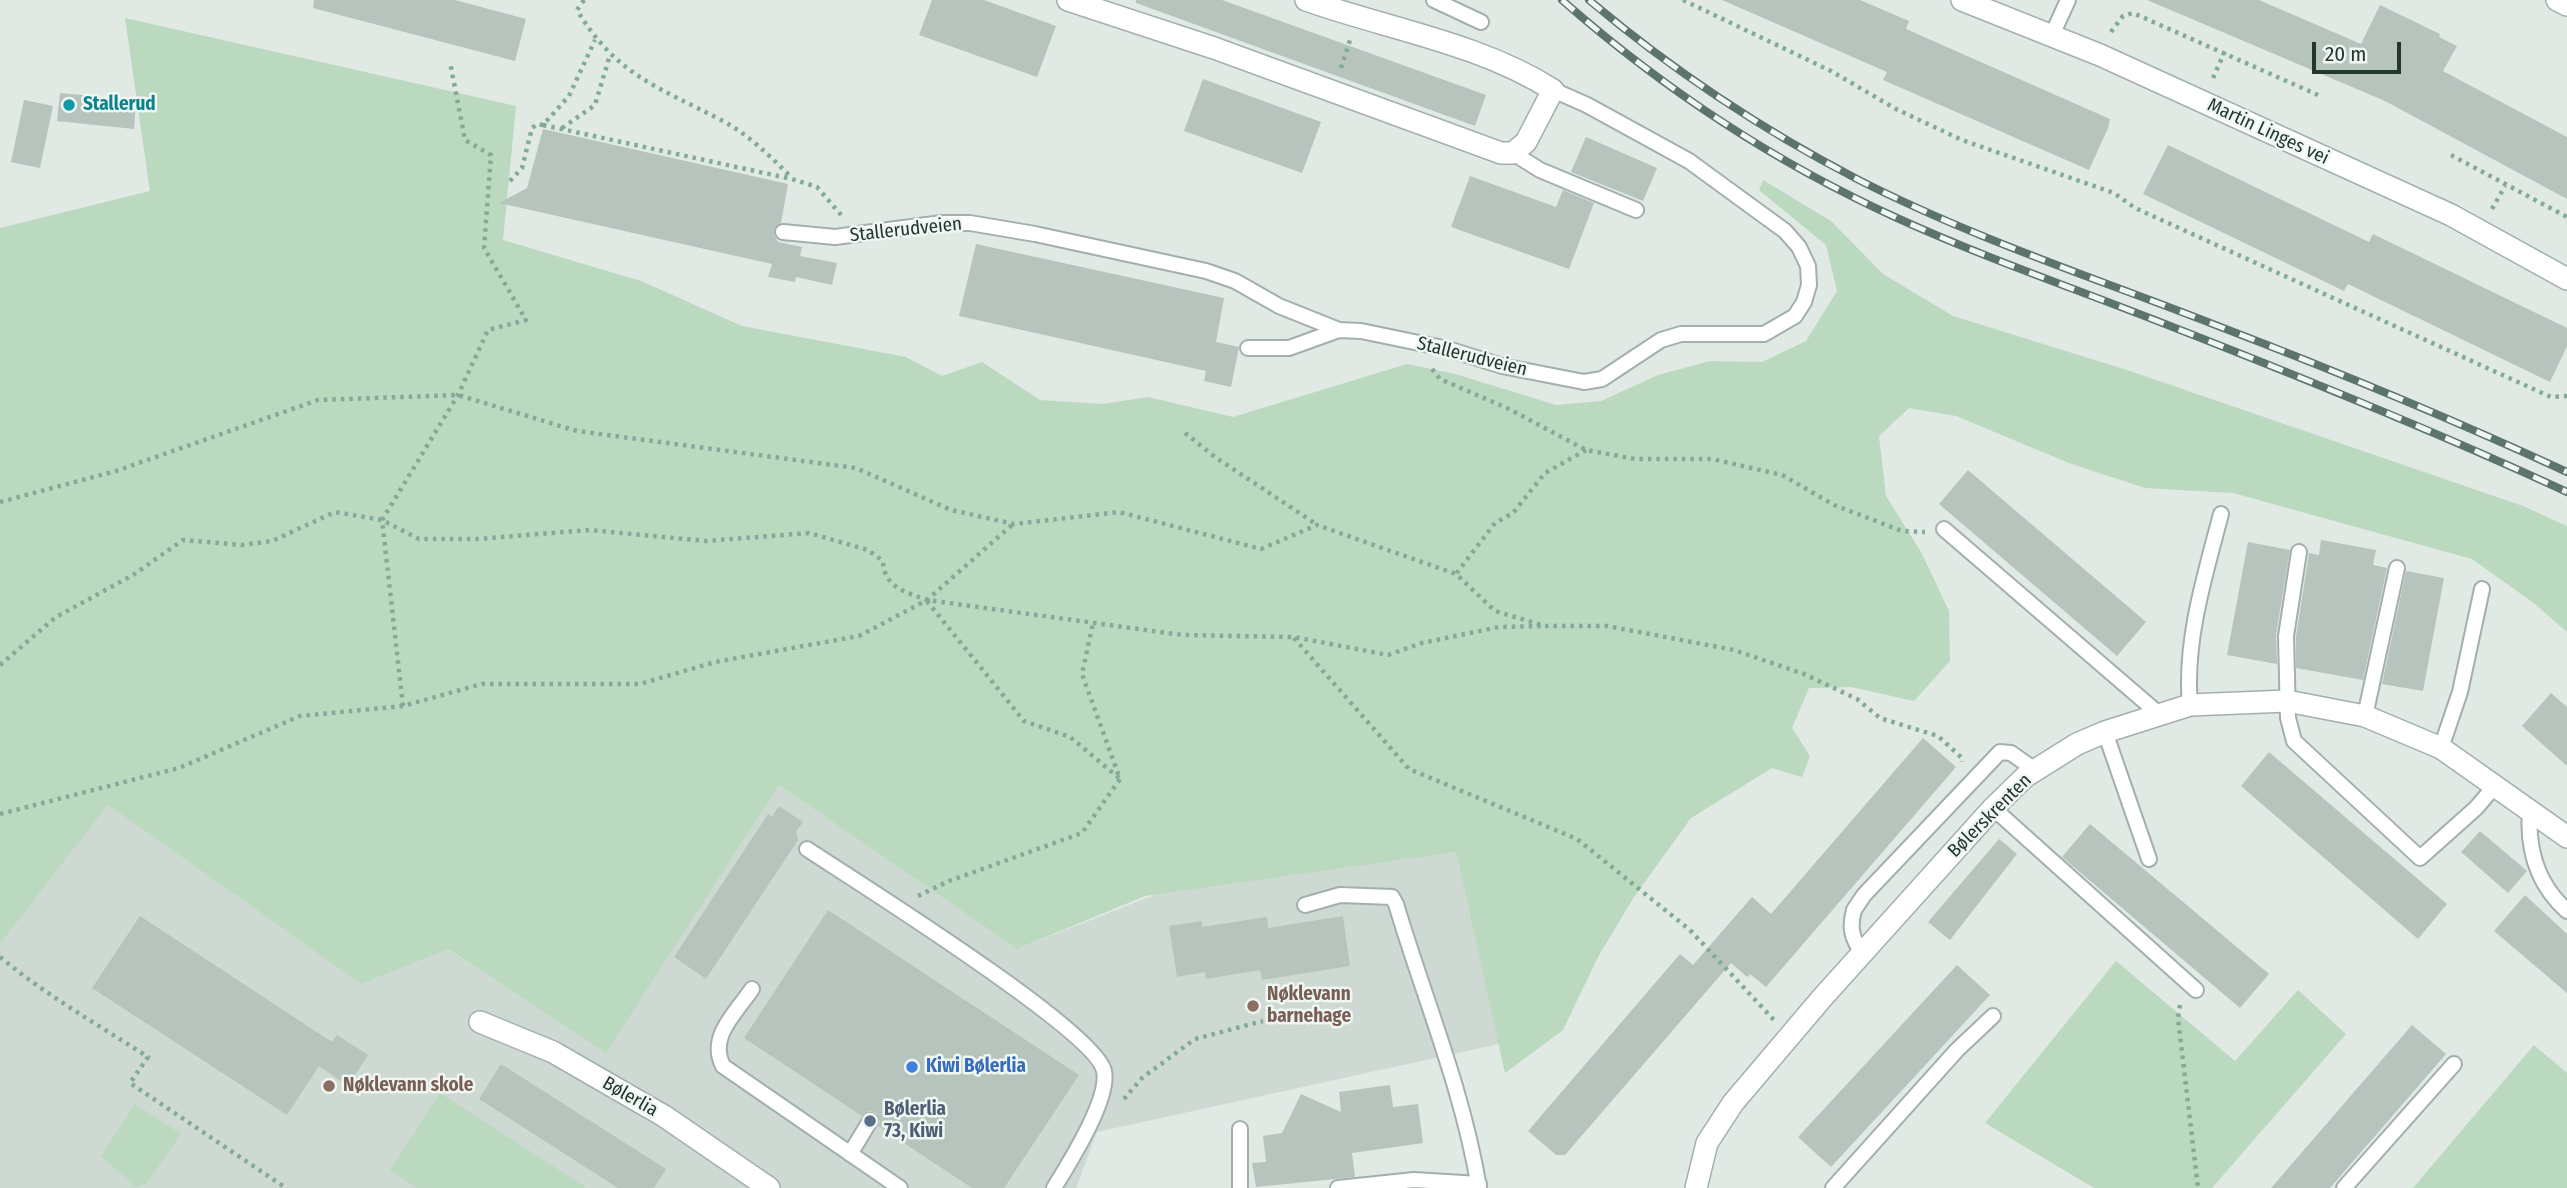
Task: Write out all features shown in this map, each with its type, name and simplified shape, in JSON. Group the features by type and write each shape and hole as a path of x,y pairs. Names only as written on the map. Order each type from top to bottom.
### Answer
{"street":[{"path":"1068,0 1214,48 1481,148 1513,153 1526,142 1553,90"},
{"name":"Stallerudveien","path":"1306,0 1492,58 1527,73 1553,90"},
{"path":"2557,0 2567,5"},
{"name":"Martin Linges vei","path":"1972,2 2100,55 2451,215 2567,279"},
{"name":"Bølerskrenten","path":"1696,1188 1707,1143 1733,1103 1862,953 1993,808 2035,771 2077,744 2105,732 2190,705 2287,701 2365,716 2441,748 2567,837"},
{"name":"Bølerlia","path":"480,1022 552,1052 664,1116 769,1188"}],"lane":[{"path":"1434,0 1481,22"},
{"path":"2052,36 2068,0"},
{"name":"Stallerudveien","path":"783,232 809,237 853,235 942,223 970,223 1035,234 1206,271 1236,281 1279,306 1339,330 1361,331 1413,342 1502,366 1584,382 1602,379 1661,340 1681,334 1765,334 1795,316 1804,302 1809,285 1808,266 1799,247 1785,231 1689,161 1553,90"},
{"path":"1513,153 1540,170 1636,210"},
{"path":"1248,348 1289,348 1339,330"},
{"path":"2190,705 2192,652 2205,576 2221,514"},
{"path":"1946,531 2159,714"},
{"path":"2299,552 2286,636 2289,725 2300,749 2420,858 2476,808 2495,786"},
{"path":"2365,716 2397,568"},
{"path":"2441,748 2460,692 2482,589"},
{"path":"2105,732 2149,859"},
{"path":"1862,953 1853,940 1850,925 1854,910 1959,793 2000,752 2011,753 2035,771"},
{"path":"1993,808 2196,990"},
{"path":"2530,811 2528,841 2535,863 2557,902 2567,911"},
{"path":"807,849 1055,1018 1100,1058 1105,1074 1091,1119 1055,1188"},
{"path":"1305,905 1340,895 1392,897 1417,973 1432,1008 1479,1186 1414,1180 1338,1188"},
{"path":"752,989 717,1042 717,1053 723,1066 900,1188"},
{"path":"1833,1188 1956,1050 1993,1016"},
{"path":"2344,1188 2454,1064"},
{"path":"850,1154 870,1121"},
{"path":"1240,1129 1240,1188"}],"path":[{"path":"584,0 577,10 595,40 610,55 648,84 722,121 764,149 792,179"},
{"path":"1683,0 1831,71 1896,109 1962,140 2102,188 2135,208 2407,333 2551,397 2567,396"},
{"path":"2100,55 2123,16 2133,13 2318,95"},
{"path":"543,124 569,96 595,40"},
{"path":"561,129 595,105 610,55"},
{"path":"403,706 382,520 457,395 488,330 526,320 484,248 491,155 465,140 450,62"},
{"path":"510,181 522,168 532,128 543,124 792,179 820,190 834,205 853,235"},
{"path":"2451,155 2567,218"},
{"path":"1413,342 1440,379 1509,410 1586,450 1635,458 1723,461 1782,475 1834,505 1902,531 1946,531"},
{"path":"0,502 116,471 318,400 457,395 577,431 856,468 951,510 1014,524 1119,512 1261,549 1317,525"},
{"path":"1185,433 1215,457 1317,525 1456,574 1495,611 1545,626"},
{"path":"1456,574 1495,523 1513,513 1545,473 1586,450"},
{"path":"0,665 56,617 133,575 183,540 242,545 272,541 335,512 382,520 419,539 477,539 589,530 706,541 809,533 868,550 883,561 884,572 894,587 927,600 1182,635 1294,637 1388,655 1422,643 1499,627 1607,626 1734,650 1804,674 1857,699 1880,718 1938,736 1962,758 1959,793"},
{"path":"0,814 179,768 300,716 403,706 482,684 640,684 715,662 859,636 927,600 1014,524"},
{"path":"927,600 1024,721 1070,737 1120,779"},
{"path":"1093,623 1082,674 1120,779"},
{"path":"1294,637 1409,769 1577,839 1690,930 1755,1002 1790,1035"},
{"path":"896,908 949,881 1082,833 1120,779"},
{"path":"0,957 58,1003 92,1020 148,1057 130,1083 286,1188"},
{"path":"2183,978 2178,1018 2198,1188"},
{"path":"1091,1119 1100,1117 1122,1101 1142,1078 1195,1039 1263,1021"}],"shaded area":[{"path":"779,785 1017,949 1157,894 1456,852 1499,1044 1097,1132 1076,1188 0,1188 0,944 108,805 361,984 447,949 606,1052"}],"green space":[{"path":"125,18 516,106 503,240 641,281 742,326 906,357 942,376 982,362 1040,400 1103,404 1148,397 1233,417 1407,364 1455,374 1556,405 1601,401 1658,375 1710,361 1762,362 1806,341 1837,291 1826,245 1759,190 1763,180 1831,221 1883,274 1953,316 2127,370 2523,506 2567,526 2567,632 2535,604 2472,559 2233,493 2145,488 2069,463 1956,416 1909,408 1879,436 1886,496 1921,552 1949,611 1950,661 1914,701 1851,687 1809,688 1792,728 1810,756 1802,777 1772,768 1691,818 1634,897 1598,957 1563,1030 1505,1073 1456,852 1145,896 1017,949 779,785 606,1053 448,949 361,984 108,805 0,944 0,228 150,191"},
{"path":"2116,961 2235,1061 2298,990 2346,1034 2212,1188 2094,1188 1985,1123"},
{"path":"2534,1045 2567,1073 2567,1188 2413,1188"},
{"path":"440,1093 587,1188 417,1188 390,1170"},
{"path":"135,1104 181,1134 147,1183 136,1187 101,1156"}],"building":[{"path":"314,0 455,0 526,19 515,61 313,8"},
{"path":"932,0 984,0 1056,26 1037,77 919,35"},
{"path":"1136,0 1222,0 1486,95 1475,126 1136,3"},
{"path":"1722,0 1860,0 1909,21 1906,29 2110,119 2108,128 2089,170 1883,80 1887,72"},
{"path":"2147,0 2259,0 2361,44 2380,5 2440,34 2439,37 2457,46 2443,71 2567,137 2567,199 2385,101"},
{"path":"1203,79 1321,122 1302,173 1184,131"},
{"path":"60,93 136,100 134,129 57,121"},
{"path":"24,100 53,106 40,168 11,162"},
{"path":"543,129 788,184 781,223 775,227 774,235 778,242 802,247 800,256 837,263 832,285 796,277 795,282 768,277 772,264 499,203 527,188"},
{"path":"1586,137 1657,168 1643,201 1571,172"},
{"path":"2168,145 2369,242 2373,234 2567,328 2567,346 2550,382 2348,284 2344,291 2143,194"},
{"path":"1470,176 1556,207 1563,190 1594,203 1569,269 1451,227"},
{"path":"976,244 1224,298 1216,342 1239,347 1231,387 1204,381 1206,371 959,316"},
{"path":"1968,470 2146,622 2117,656 1939,504"},
{"path":"2321,540 2376,550 2373,565 2387,568 2363,680 2296,668 2296,637 2309,553 2319,555"},
{"path":"2248,542 2290,550 2276,635 2277,664 2227,655"},
{"path":"2406,571 2444,578 2423,691 2382,684"},
{"path":"2551,693 2567,707 2567,766 2522,726"},
{"path":"1923,738 1956,767 1766,987 1750,974 1747,977 1731,963 1565,1155 1556,1155 1528,1131 1680,954 1693,965 1752,897 1771,914"},
{"path":"2269,752 2447,904 2418,939 2241,786"},
{"path":"779,806 803,822 796,832 798,840 706,979 674,957 768,814 772,817"},
{"path":"2090,824 2269,974 2240,1008 2062,857"},
{"path":"2480,831 2527,871 2508,893 2461,852"},
{"path":"1999,839 2017,854 1950,940 1928,922"},
{"path":"2525,895 2567,934 2567,993 2494,931"},
{"path":"828,910 1079,1075 1004,1188 972,1188 878,1126 880,1121 876,1113 870,1111 862,1116 744,1038"},
{"path":"140,916 332,1042 337,1035 368,1055 348,1086 319,1066 287,1115 92,988"},
{"path":"1343,916 1350,966 1262,980 1260,970 1206,979 1205,972 1177,977 1169,926 1202,921 1202,927 1267,917 1268,928"},
{"path":"1957,965 1990,995 1831,1167 1798,1137"},
{"path":"2412,1025 2446,1054 2330,1188 2271,1188"},
{"path":"501,1064 666,1169 654,1188 618,1188 479,1099"},
{"path":"1390,1085 1393,1107 1418,1104 1423,1143 1352,1153 1355,1177 1256,1187 1252,1163 1266,1162 1263,1136 1282,1133 1301,1094 1341,1112 1339,1092"}],"railway":[{"path":"1562,0 1680,93 1764,148 1852,196 1963,247 2368,405 2567,492"},
{"path":"1589,0 1620,26 1718,97 1786,140 1857,179 1990,239 2350,378 2567,472"}],"place":[{"name":"Stallerud","path":"69,105"},
{"name":"Nøklevann barnehage","path":"1253,1006"},
{"name":"Kiwi Bølerlia","path":"912,1067"},
{"name":"Nøklevann skole","path":"329,1086"},
{"name":"Bølerlia 73, Kiwi","path":"870,1121"}]}
